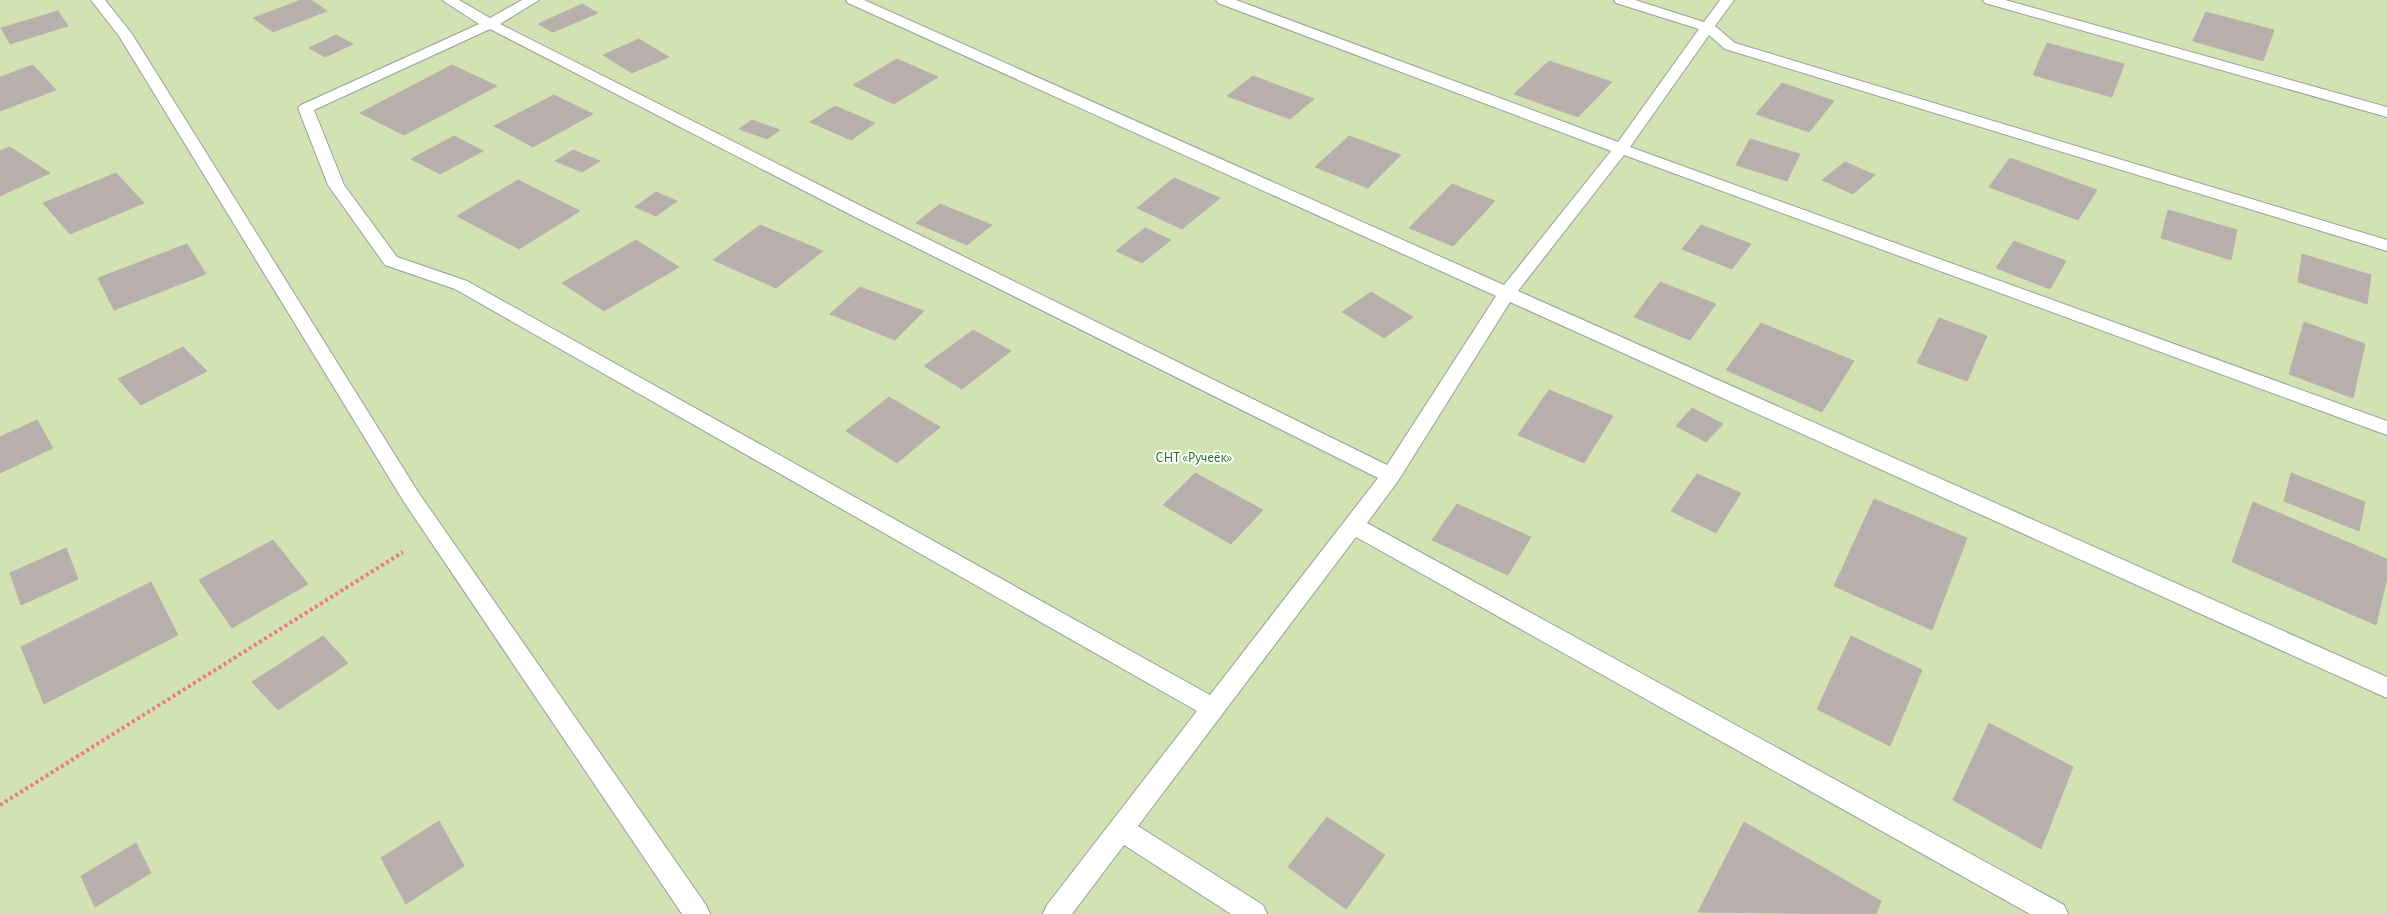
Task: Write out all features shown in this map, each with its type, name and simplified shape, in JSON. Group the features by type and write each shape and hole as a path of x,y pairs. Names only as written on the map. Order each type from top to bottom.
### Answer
{"lane":[{"path":"98,0 125,34 406,489 697,914"},
{"path":"449,0 490,24 861,213 1391,476"},
{"path":"532,0 490,24 306,108 336,185 391,261 461,285 1212,708"},
{"path":"853,0 2387,688"},
{"path":"1223,0 1621,149 2387,428"},
{"path":"1621,0 1709,28 1730,46 2387,246"},
{"path":"1056,914 1391,476 1506,294 1621,149 1709,28 1727,0"},
{"path":"1990,0 2387,112"},
{"path":"1352,525 2055,914"},
{"path":"1121,829 1254,914"}],"path":[{"path":"0,805 435,532"}],"green space":[{"name":"СНТ «Ручеёк»","path":"0,0 2387,0 2387,914 0,914"}],"building":[{"path":"301,0 311,0 327,11 273,32 253,18"},
{"path":"582,4 598,13 553,32 538,24"},
{"path":"58,11 68,26 10,44 1,28"},
{"path":"2206,12 2274,30 2263,61 2193,41"},
{"path":"336,35 353,44 325,57 309,48"},
{"path":"639,39 669,57 632,73 603,55"},
{"path":"2047,43 2124,64 2112,97 2033,75"},
{"path":"897,59 938,77 894,104 853,85"},
{"path":"1549,61 1612,82 1578,117 1514,94"},
{"path":"33,65 56,90 0,111 0,77"},
{"path":"452,65 497,86 404,135 360,113"},
{"path":"1253,76 1314,99 1290,119 1227,96"},
{"path":"1782,83 1834,101 1809,132 1756,114"},
{"path":"554,95 593,114 533,147 494,126"},
{"path":"835,106 875,123 851,140 810,122"},
{"path":"752,120 780,130 767,139 739,129"},
{"path":"454,136 483,151 440,174 411,159"},
{"path":"1349,136 1401,155 1368,188 1315,167"},
{"path":"1750,139 1800,154 1787,181 1736,165"},
{"path":"10,147 50,173 0,196 0,151"},
{"path":"573,150 600,161 582,172 555,161"},
{"path":"2010,158 2097,190 2078,220 1989,187"},
{"path":"1845,162 1875,175 1853,194 1822,180"},
{"path":"116,173 144,203 70,234 43,203"},
{"path":"1174,178 1220,198 1182,229 1137,208"},
{"path":"518,180 580,211 519,249 457,216"},
{"path":"1452,184 1495,201 1453,246 1409,228"},
{"path":"656,192 677,201 656,216 635,207"},
{"path":"940,204 992,225 967,245 916,223"},
{"path":"2168,210 2237,230 2231,260 2161,238"},
{"path":"760,225 823,251 776,288 713,260"},
{"path":"1701,225 1751,244 1732,269 1682,249"},
{"path":"1145,228 1171,240 1142,263 1116,251"},
{"path":"636,240 679,267 604,311 562,283"},
{"path":"2014,241 2066,261 2050,289 1996,268"},
{"path":"187,244 206,274 114,310 98,278"},
{"path":"2302,254 2371,275 2367,304 2298,282"},
{"path":"1660,282 1716,304 1690,340 1634,317"},
{"path":"860,287 924,311 895,340 830,314"},
{"path":"1371,292 1413,317 1384,338 1342,312"},
{"path":"1939,318 1987,336 1967,381 1917,363"},
{"path":"2304,322 2365,344 2353,398 2289,374"},
{"path":"1761,323 1854,361 1822,412 1726,370"},
{"path":"973,330 1011,351 962,389 924,366"},
{"path":"183,347 207,371 141,405 118,379"},
{"path":"1549,390 1613,416 1584,463 1518,435"},
{"path":"889,397 940,427 897,463 846,431"},
{"path":"1692,408 1723,424 1706,442 1676,426"},
{"path":"37,420 53,448 0,473 0,437"},
{"path":"1195,473 1263,510 1231,544 1163,505"},
{"path":"2291,473 2365,502 2359,531 2284,501"},
{"path":"1697,474 1741,493 1716,533 1671,511"},
{"path":"1874,499 1967,538 1932,630 1834,586"},
{"path":"2253,502 2387,559 2387,578 2376,625 2232,562"},
{"path":"1457,504 1531,537 1508,575 1432,540"},
{"path":"273,540 308,584 232,628 199,580"},
{"path":"66,548 78,579 21,605 10,573"},
{"path":"151,582 178,635 44,704 21,647"},
{"path":"323,636 348,663 278,710 252,682"},
{"path":"1851,636 1922,670 1890,746 1817,709"},
{"path":"1989,723 2073,767 2041,849 1953,800"},
{"path":"1327,817 1385,855 1346,909 1288,867"},
{"path":"439,821 464,866 406,904 381,858"},
{"path":"1744,822 1881,901 1876,914 1698,912"},
{"path":"136,843 151,873 95,907 81,876"}]}
